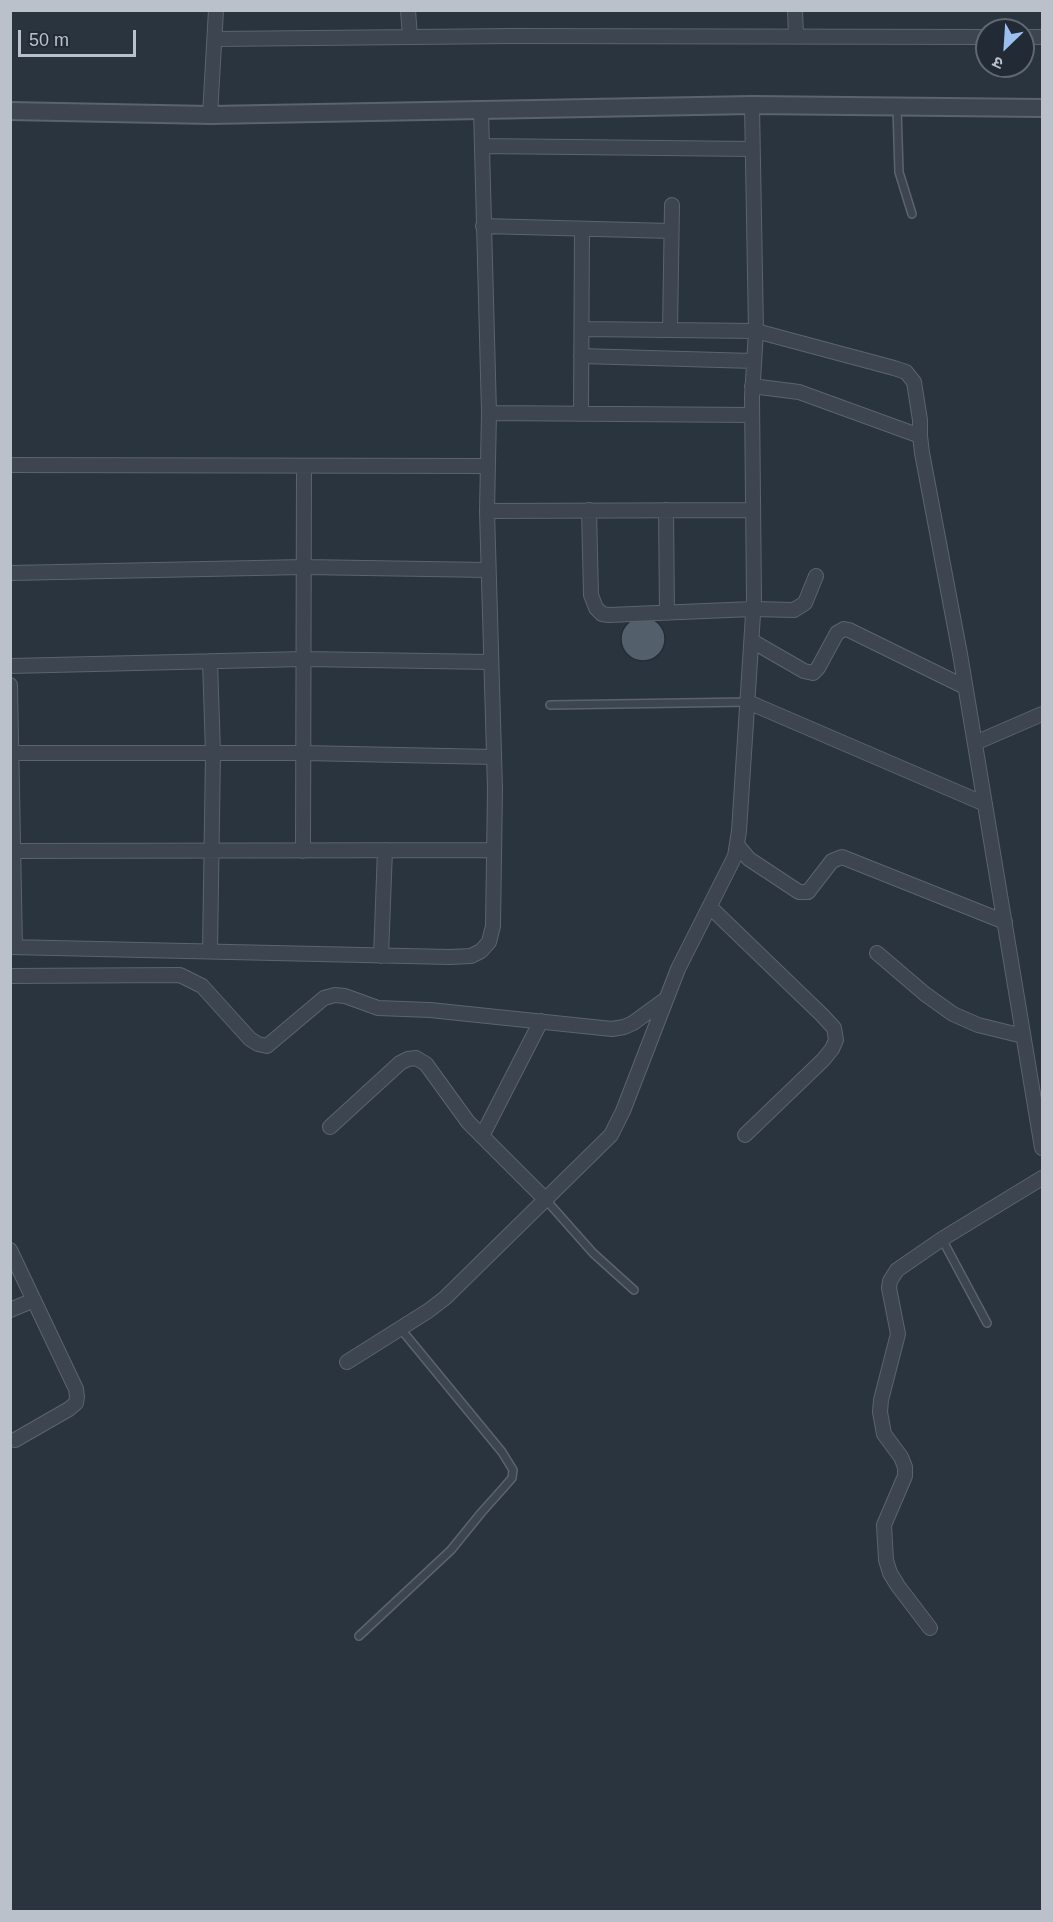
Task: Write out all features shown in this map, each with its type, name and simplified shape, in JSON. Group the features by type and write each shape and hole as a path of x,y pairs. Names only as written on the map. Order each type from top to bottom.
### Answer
{"street":[{"path":"210,115 216,10"},
{"path":"408,10 410,37"},
{"path":"795,10 796,36"},
{"path":"215,39 975,36"},
{"path":"10,111 210,115 752,105 1042,108"},
{"path":"347,1362 445,1298 611,1135 623,1111 683,959 731,866 738,846 753,609 752,415 756,331 752,105"},
{"path":"10,685 13,947 471,957 482,951 489,942 493,926 494,757 488,570 489,412 481,110"},
{"path":"482,146 752,149"},
{"path":"670,330 672,205"},
{"path":"483,226 671,231"},
{"path":"581,414 582,229"},
{"path":"582,329 756,331 906,372 914,382 920,436 975,743 1042,1148"},
{"path":"581,356 754,361"},
{"path":"753,386 799,392 920,436"},
{"path":"489,412 752,415"},
{"path":"10,465 488,466"},
{"path":"303,850 304,466"},
{"path":"589,510 591,595 596,608 602,614 753,609 794,610 805,603 816,576"},
{"path":"666,510 667,613"},
{"path":"487,511 753,510"},
{"path":"10,573 304,567 488,570"},
{"path":"752,641 804,671 813,673 837,633 844,629 849,630 965,687"},
{"path":"10,666 304,659 491,662"},
{"path":"210,661 213,753 210,951"},
{"path":"748,702 985,804"},
{"path":"975,743 1042,714"},
{"path":"12,762 213,753 494,757"},
{"path":"738,846 750,859 804,893 808,892 832,861 842,857 1005,922"},
{"path":"381,956 385,850"},
{"path":"12,851 494,850"},
{"path":"710,907 822,1015 834,1028 836,1041 823,1060 745,1135"},
{"path":"877,953 925,994 953,1014 978,1025 1023,1036"},
{"path":"10,976 180,975 202,986 250,1039 267,1046 324,998 335,995 345,996 378,1008 430,1010 612,1029 633,1023 666,999"},
{"path":"482,1136 541,1021"},
{"path":"330,1127 400,1063 416,1058 426,1064 468,1122 546,1200"},
{"path":"930,1628 898,1586 890,1573 886,1560 884,1525 905,1476 905,1467 901,1458 884,1434 880,1412 883,1389 898,1334 889,1288 890,1281 897,1270 942,1239 1042,1178"},
{"path":"10,1250 76,1389 77,1397 76,1403 69,1409 15,1440"},
{"path":"10,1310 34,1300"}],"lane":[{"path":"897,106 899,172 912,214"},
{"path":"550,705 748,702"},
{"path":"546,1200 593,1253 634,1290"},
{"path":"942,1239 987,1323"},
{"path":"359,1636 451,1550 512,1478 513,1470 502,1452 400,1328"}],"building":[{"path":"643,617 658,624 665,639 658,654 643,661 628,654 621,639 628,624"}]}
